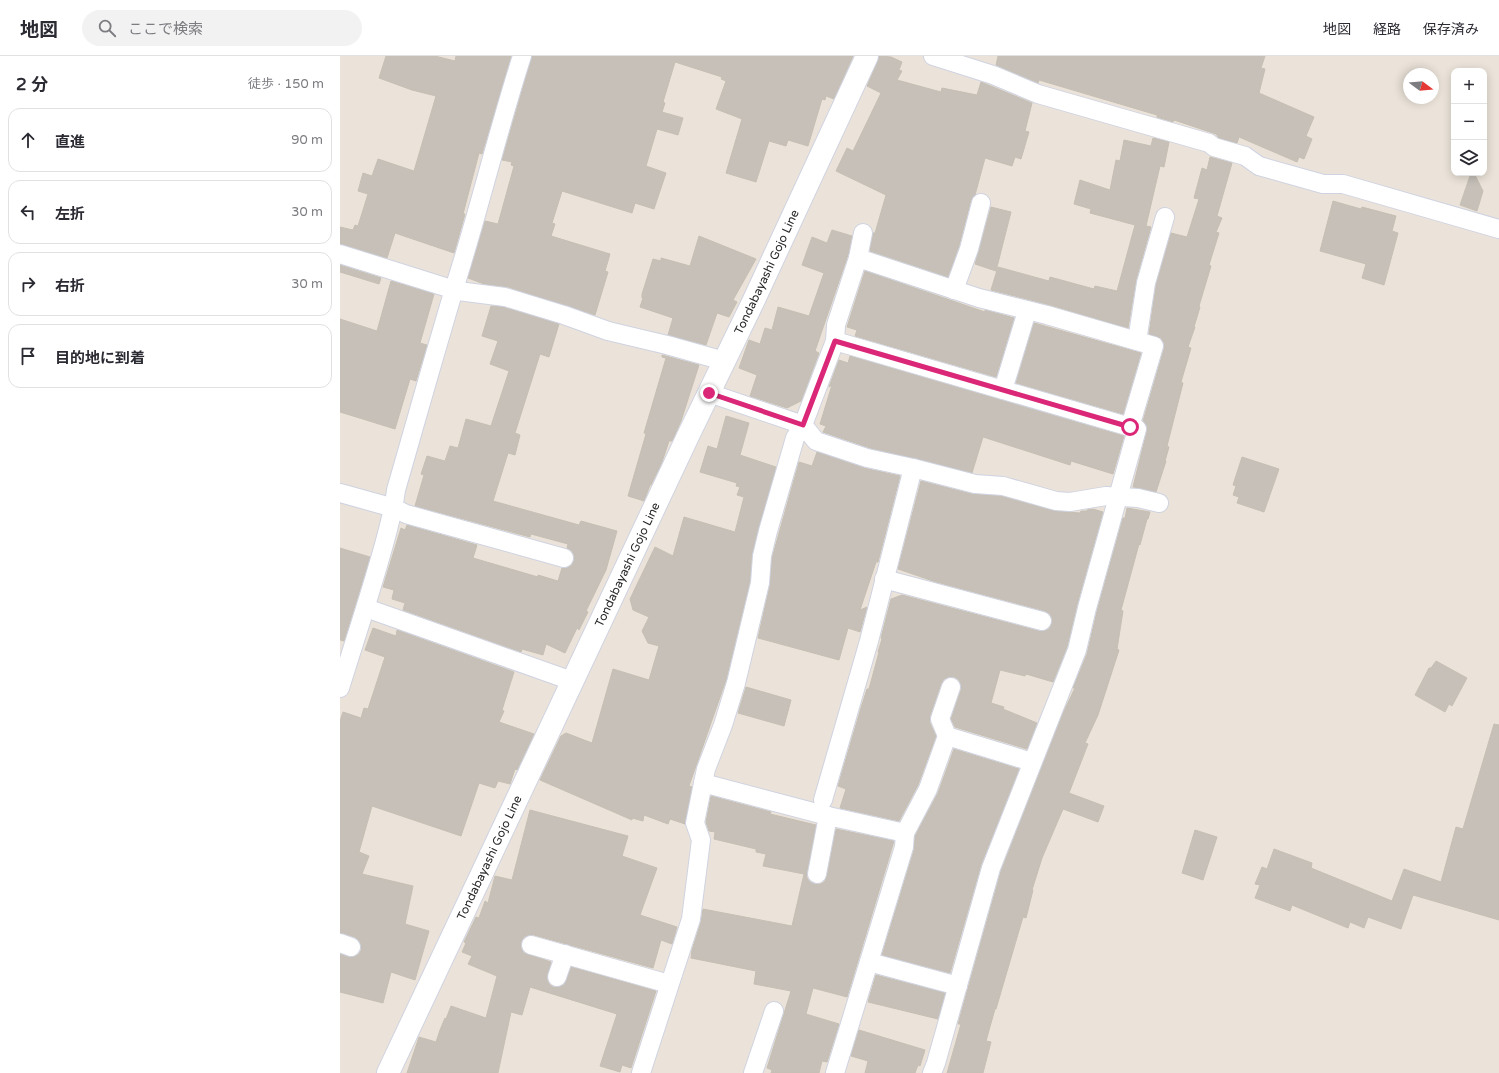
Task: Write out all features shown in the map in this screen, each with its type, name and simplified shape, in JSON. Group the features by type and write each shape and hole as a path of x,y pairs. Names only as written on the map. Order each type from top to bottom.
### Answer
{"main road":[{"name":"Tondabayashi Gojo Line","path":"388,1073 572,681 724,361 757,295 868,56"}],"street":[{"path":"340,688 358,628 366,608 394,508 396,490 502,118 522,56"},
{"path":"933,56 993,75 1038,94 1209,143 1214,147 1244,156 1259,166 1323,184 1343,184 1499,229"},
{"path":"954,290 968,250 981,202"},
{"path":"1138,341 1146,282 1165,217"},
{"path":"641,1073 691,919 701,840 694,823 706,769 727,711 744,653 760,583 762,556 768,530 795,438 803,425 835,341 836,325 858,258 863,233"},
{"path":"340,254 453,290 479,295 505,297 608,330 667,344 724,361"},
{"path":"858,258 979,298 1047,315 1154,346 1130,427"},
{"path":"1003,390 1027,311"},
{"path":"835,341 1138,429 1087,608 1077,650 991,868 932,1073"},
{"path":"709,393 803,425 816,440 866,458 975,484 1003,486 1056,501 1070,502 1106,496 1138,498 1159,503"},
{"path":"817,874 825,808 913,468"},
{"path":"340,493 394,508 406,514 564,558"},
{"path":"884,579 1042,621"},
{"path":"366,608 572,681"},
{"path":"835,1073 904,847 905,833 928,789 947,736 940,719 951,687"},
{"path":"947,736 1032,762"},
{"path":"703,783 825,808 905,833"},
{"path":"531,945 669,984"},
{"path":"557,977 565,954"},
{"path":"869,962 958,986"},
{"path":"753,1073 774,1011"}],"building":[{"path":"386,56 435,56 455,61 456,56 511,56 482,154 479,153 463,214 465,214 454,253 395,233 387,258 340,244 340,227 353,230 355,225 358,226 368,194 358,191 363,173 372,176 378,159 414,171 436,96 412,90 379,78"},
{"path":"532,56 853,56 834,99 826,96 825,100 822,99 808,146 788,140 786,146 769,141 756,182 726,173 742,119 716,109 726,81 721,79 722,77 675,62 663,102 665,103 662,112 683,118 678,135 657,129 646,166 666,173 654,209 635,203 632,213 562,191 552,223 555,224 551,236 610,254 605,271 608,272 595,315 508,287 484,284 468,278 485,221 498,224 514,166 511,165 512,162 502,160"},
{"path":"879,56 891,57 902,62 899,70 902,71 897,80 941,92 942,88 977,95 981,82 1032,103 1025,131 1029,132 1021,159 1015,157 1012,166 985,158 975,195 971,200 959,246 948,277 870,251 873,233 875,233 886,195 836,171 847,148 853,151 881,93 867,86"},
{"path":"998,56 1265,56 1261,68 1265,69 1259,93 1314,117 1306,136 1312,139 1304,159 1299,157 1297,162 1239,137 1237,143 1219,138 1216,134 1174,120 1173,122 1157,117 1157,115 1039,80 1038,83 996,65"},
{"path":"1153,138 1169,142 1164,167 1160,166 1146,226 1151,227 1136,280 1128,328 1050,305 991,290 998,267 1049,281 1050,277 1094,289 1095,286 1117,291 1135,225 1090,213 1091,209 1074,204 1080,180 1110,190 1116,160 1120,161 1124,140 1151,146"},
{"path":"1210,157 1232,163 1217,216 1222,218 1216,232 1219,233 1209,265 1211,266 1199,306 1195,327 1188,347 1191,348 1181,382 1183,383 1167,446 1169,447 1166,461 1156,492 1133,487 1147,431 1147,426 1143,421 1164,349 1164,343 1161,338 1149,334 1156,285 1171,233 1187,237 1199,199 1194,198 1202,168 1207,170"},
{"path":"1470,176 1476,176 1483,191 1477,211 1460,205"},
{"path":"1333,201 1361,209 1362,207 1396,216 1392,231 1398,233 1384,285 1362,278 1366,264 1320,251"},
{"path":"991,207 1011,212 996,271 975,264"},
{"path":"832,230 852,236 848,255 815,351 819,353 801,401 787,408 750,396 757,375 739,368 749,340 760,344 765,328 772,330 778,307 809,316 824,273 802,265 812,237 827,243"},
{"path":"699,236 756,259 733,300 737,302 729,317 717,313 706,345 668,335 673,318 640,307 643,298 642,294 653,259 661,261 661,258 690,266"},
{"path":"340,265 381,278 379,284 340,272"},
{"path":"865,271 985,312 985,310 1014,318 996,377 855,336 857,330 847,327"},
{"path":"391,281 434,294 420,343 427,345 416,381 410,379 395,429 340,412 340,319 377,331"},
{"path":"491,306 503,307 559,324 549,357 540,354 515,433 520,435 515,455 508,453 493,501 579,525 581,521 617,531 606,570 586,611 588,612 579,630 577,628 565,653 546,644 543,655 522,649 521,652 403,610 405,603 392,599 394,590 383,587 401,528 405,530 407,525 477,545 473,558 538,577 538,575 558,581 562,568 571,566 574,561 572,551 567,548 568,544 531,534 530,537 415,506 424,475 421,474 427,456 445,461 450,446 458,448 466,419 491,426 509,371 490,364 498,341 482,336"},
{"path":"1034,323 1141,353 1123,414 1016,383"},
{"path":"662,355 699,365 681,421 672,441 669,441 662,462 650,485 644,501 628,496 646,434 644,433 666,358 662,357"},
{"path":"850,356 1124,436 1113,474 1071,461 1070,465 983,437 972,473 870,448 823,432 826,426 820,424 832,385 829,387 839,360 848,363"},
{"path":"726,416 749,423 740,455 776,467 752,554 750,581 726,680 689,786 692,787 685,824 670,819 668,824 644,815 643,821 632,818 632,820 540,780 561,736 566,733 592,743 613,669 649,680 659,646 648,643 642,631 649,617 633,610 630,599 655,547 673,556 684,517 735,532 744,497 737,495 740,487 736,486 737,483 700,472 708,446 717,449"},
{"path":"817,452 864,468 900,476 878,562 876,562 860,610 867,607 860,632 848,628 839,660 758,638 770,585 772,558 799,462 812,466"},
{"path":"1242,457 1279,469 1264,512 1237,503 1239,497 1233,495 1236,486 1233,485"},
{"path":"921,481 972,494 1001,496 1055,511 1080,513 1081,511 1093,509 1103,512 1067,647 1053,682 1026,674 1025,676 1000,670 991,703 1004,707 1003,709 1037,723 1027,749 955,727 951,719 961,690 961,685 959,680 955,677 944,679 930,716 930,723 936,736 918,785 899,821 840,808 846,789 838,786 867,689 869,689 891,599 902,595 1039,631 1049,629 1052,623 1050,614 1045,611 936,582 898,569"},
{"path":"1127,508 1150,512 1140,545 1139,544 1121,610 1123,611 1117,649 1119,650 1098,715 1085,743 1088,744 1069,793 1104,806 1098,822 1063,809 1042,858 1032,890 1026,918 1023,917 995,1009 986,1041 991,1042 983,1073 947,1073 961,1024 958,1024 1001,871 1063,713 1075,688 1073,688 1087,654 1097,611"},
{"path":"340,548 370,557 344,641 340,640"},
{"path":"373,628 396,636 397,630 514,672 502,710 504,711 499,722 534,734 517,770 515,769 510,784 498,781 495,788 479,783 461,836 372,806 359,852 369,856 362,874 413,886 405,924 429,931 415,980 391,972 383,1003 340,992 340,954 353,957 358,955 361,951 361,946 355,937 340,933 340,721 343,712 361,718 364,708 368,709 385,657 365,650"},
{"path":"1436,661 1467,678 1452,706 1449,704 1445,712 1415,695 1429,668 1431,668"},
{"path":"746,687 791,700 784,726 738,713"},
{"path":"1494,724 1499,725 1499,920 1413,895 1401,929 1368,917 1364,928 1350,922 1348,928 1292,905 1290,911 1255,898 1260,885 1255,884 1262,867 1267,869 1274,849 1312,863 1311,868 1392,901 1404,869 1441,882 1456,827 1463,829"},
{"path":"954,749 1019,769 981,865 950,973 882,955 914,850 915,836 938,793"},
{"path":"711,796 771,812 770,814 816,825 807,872 807,878 810,882 815,884 821,884 825,881 827,876 836,829 894,841 847,997 813,988 806,1014 839,1024 827,1062 822,1061 819,1073 771,1073 772,1070 767,1068 791,991 754,984 756,971 691,958 703,909 792,926 804,874 763,866 766,854 756,852 756,849 714,839 715,832 709,831 706,822"},
{"path":"530,810 628,836 622,856 657,868 640,915 677,927 672,944 661,940 653,968 534,935 524,937 521,943 521,948 524,953 551,962 547,979 549,984 553,987 564,985 571,967 656,991 631,1068 622,1065 620,1072 600,1066 617,1014 530,987 522,1015 511,1012 498,1073 407,1073 419,1037 436,1042 451,1006 486,1018 497,976 468,964 472,956 462,952 466,943 464,942 476,917 479,918 485,901 488,903 495,876 512,880"},
{"path":"1195,830 1217,837 1203,880 1182,873"},
{"path":"876,975 945,993 938,1019 868,1002"},
{"path":"859,1030 925,1050 920,1066 918,1065 915,1073 865,1073 868,1061 851,1056"}],"route":[{"path":"709,393 803,425 835,341 1130,427"}]}
